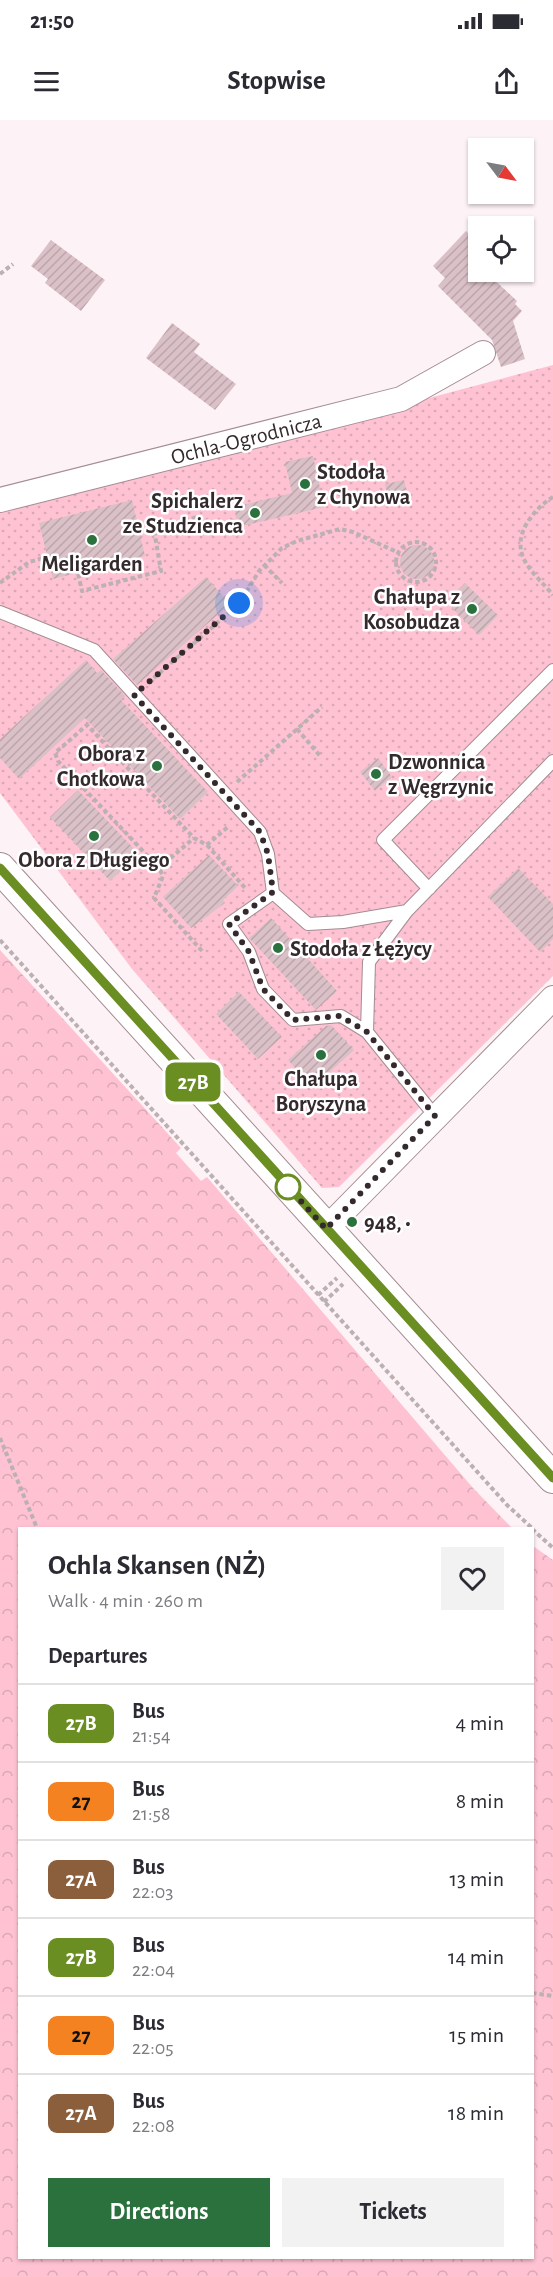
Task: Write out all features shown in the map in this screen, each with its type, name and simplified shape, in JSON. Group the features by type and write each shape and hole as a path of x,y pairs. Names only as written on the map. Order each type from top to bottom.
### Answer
{"street":[{"name":"Ochla-Ogrodnicza","path":"0,500 401,399 483,353"},
{"path":"0,868 553,1478"},
{"path":"326,1229 553,998"}],"lane":[{"path":"0,612 89,646 260,832 268,854 273,892 308,924 343,922 407,911"},
{"path":"429,889 383,840 553,670"},
{"path":"367,1032 369,962 407,911 553,761"},
{"path":"273,892 229,924 249,952 263,989 293,1020 340,1016 367,1032 435,1116"}],"path":[{"path":"0,274 13,264"},
{"path":"553,496 528,520 522,538 523,557 553,595"},
{"path":"78,574 82,591 161,571 154,530 201,516"},
{"path":"134,695 239,603 264,566 282,548 297,541 340,530 353,532 399,553"},
{"path":"412,543 422,543 434,553 435,568 426,579 411,581 402,576 398,567 399,553 412,543"},
{"path":"0,583 29,562 47,557"},
{"path":"264,566 282,583"},
{"path":"225,793 322,706"},
{"path":"202,951 154,898 163,876 159,868 58,760 55,753 87,724 194,838 207,845 258,903"},
{"path":"297,729 321,757"},
{"path":"207,845 243,814"},
{"path":"159,868 194,838"},
{"path":"0,940 507,1506 530,1527"},
{"path":"324,1302 350,1278"},
{"path":"0,1438 37,1527"},
{"path":"534,1531 553,1548"},
{"path":"534,1994 553,1996"}],"green space":[{"path":"553,365 553,976 339,1187 322,1188 132,969 0,793 0,512"},
{"path":"0,950 181,1148 176,1153 201,1181 207,1177 473,1488 511,1527 18,1527 18,2259 534,2259 534,1547 553,1560 553,2277 0,2277"}],"building":[{"path":"466,231 468,233 468,282 497,282 517,301 515,304 522,311 513,321 525,359 501,367 492,340 438,286 445,278 433,266"},
{"path":"51,240 105,280 81,311 45,283 48,279 31,266"},
{"path":"172,323 200,344 194,352 236,384 215,410 146,358"},
{"path":"313,456 324,507 238,527 234,507 292,493 285,462"},
{"path":"404,480 409,502 390,506 385,484"},
{"name":"Meligarden","path":"132,500 145,556 53,579 39,523"},
{"path":"417,545 429,550 434,562 429,574 417,579 405,574 400,562 405,550"},
{"path":"206,577 230,604 137,685 113,659"},
{"name":"Chałupa z Kosobudza","path":"465,583 498,615 479,635 446,602"},
{"path":"86,660 97,673 101,670 125,696 121,700 208,792 180,819 85,718 19,779 0,758 0,739"},
{"name":"Dzwonnica z Węgrzynic","path":"378,758 392,777 375,791 360,772"},
{"name":"Obora z Długiego","path":"78,790 139,854 110,881 50,817"},
{"path":"209,855 238,886 223,900 225,903 191,928 163,897"},
{"path":"518,868 553,904 553,939 540,952 488,897"},
{"path":"271,918 337,991 316,1010 249,938"},
{"path":"239,992 282,1037 258,1059 216,1014"},
{"name":"Chałupa Boryszyna","path":"331,1025 354,1050 313,1087 288,1060 326,1026"}],"bus line":[{"name":"27B","path":"0,868 553,1478"}],"place":[{"name":"Stodoła z Chynowa","path":"305,484"},
{"name":"Spichalerz ze Studzienca","path":"255,513"},
{"name":"Meligarden","path":"92,540"},
{"name":"Chałupa z Kosobudza","path":"472,609"},
{"name":"Obora z Chotkowa","path":"157,766"},
{"name":"Dzwonnica z Węgrzynic","path":"376,774"},
{"name":"Obora z Długiego","path":"94,836"},
{"name":"Stodoła z Łężycy","path":"278,948"},
{"name":"Chałupa Boryszyna","path":"321,1055"},
{"name":"948, •","path":"352,1222"}],"route":[{"path":"239,603 134,695 260,832 268,854 273,892 229,924 249,952 263,989 293,1020 340,1016 367,1032 435,1116 326,1229 281,1179 288,1187"}]}
